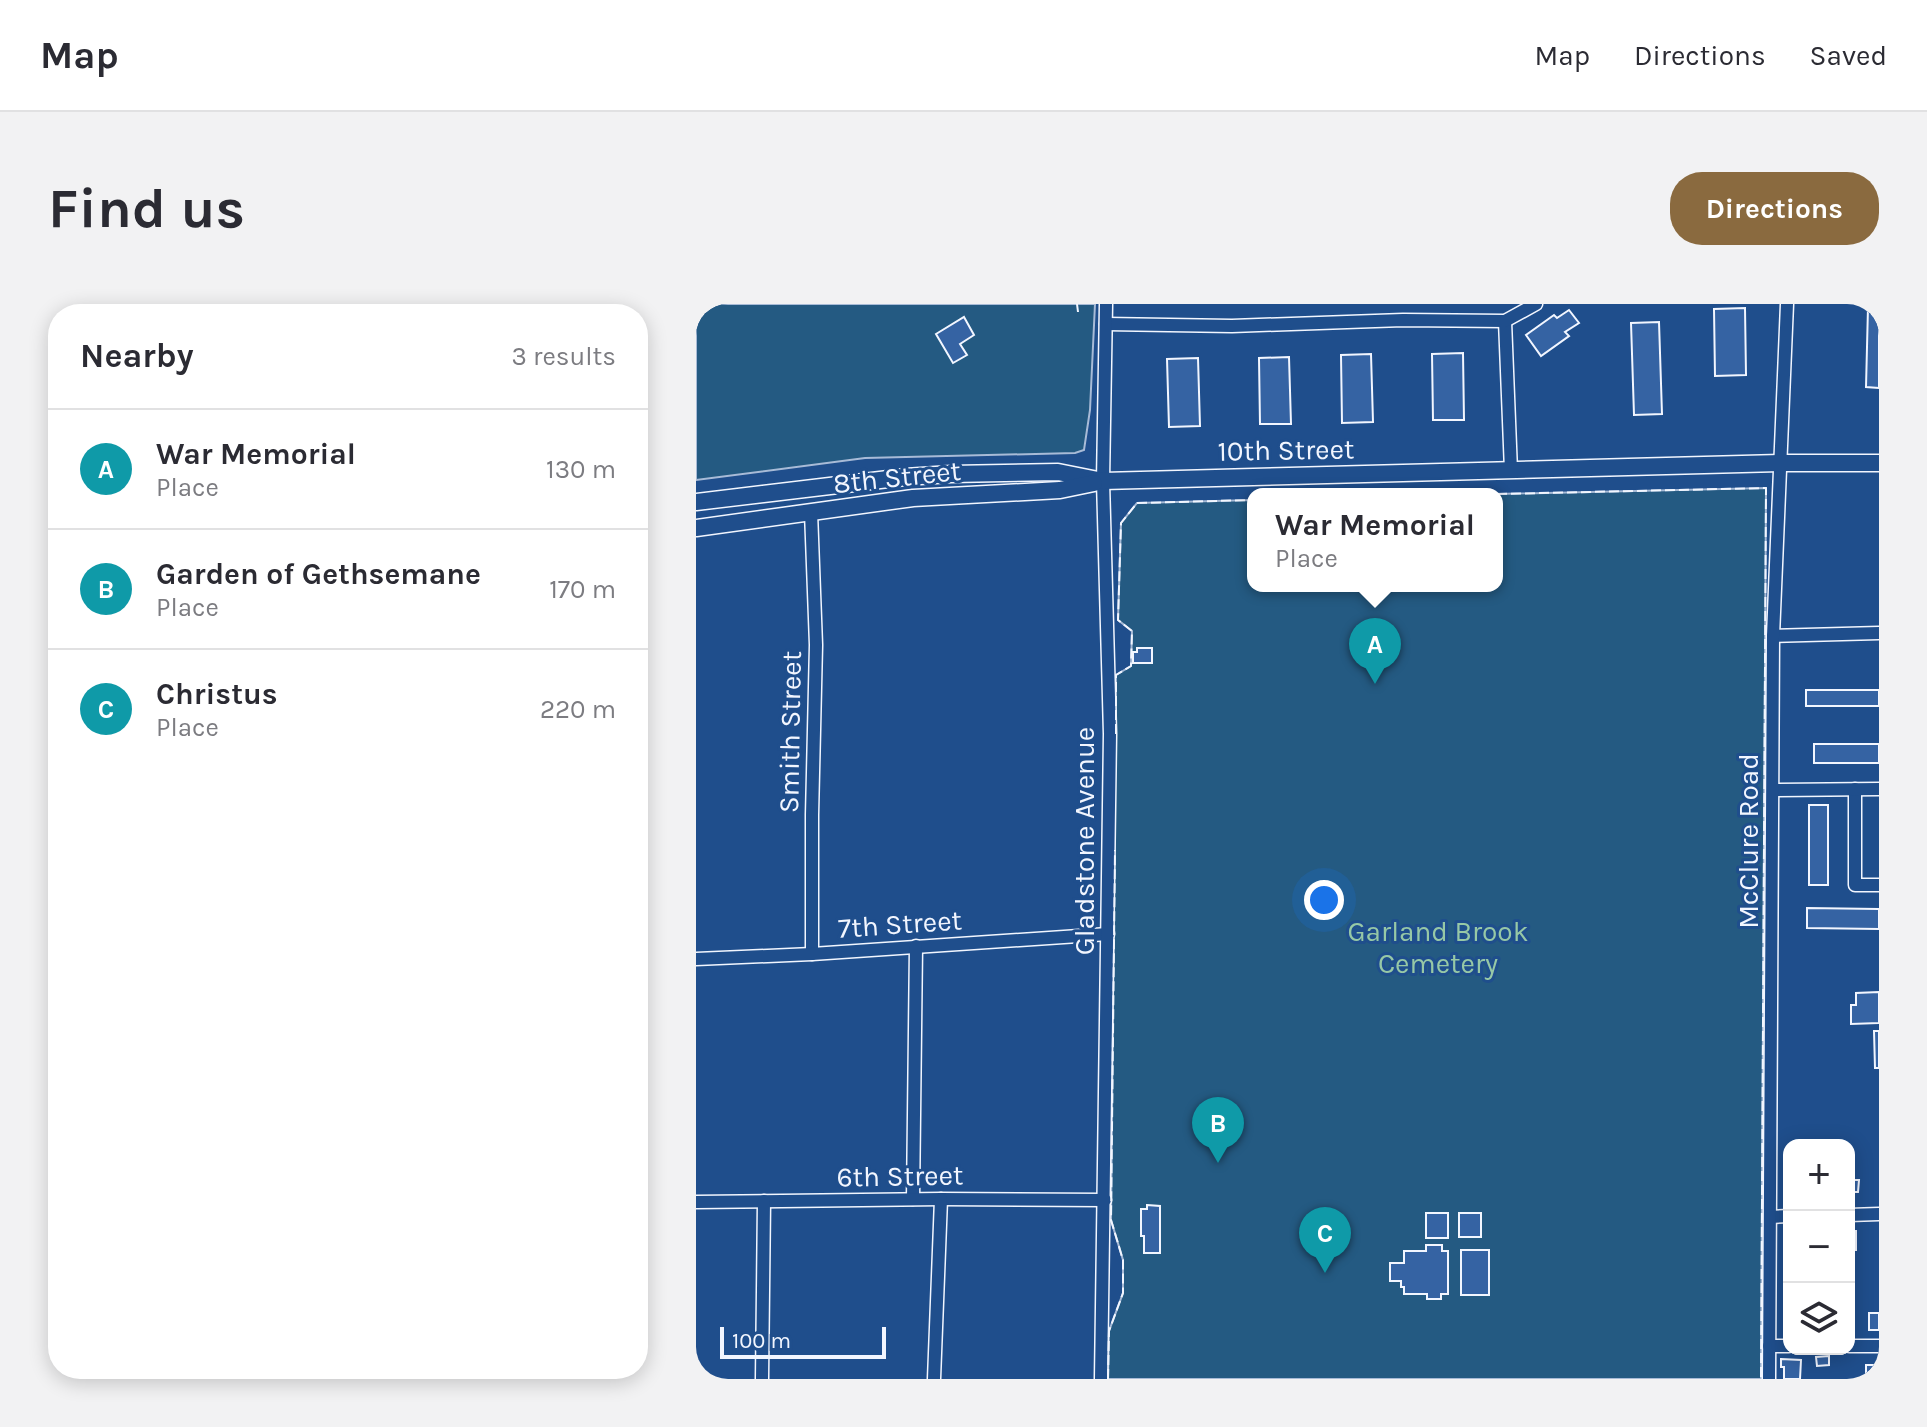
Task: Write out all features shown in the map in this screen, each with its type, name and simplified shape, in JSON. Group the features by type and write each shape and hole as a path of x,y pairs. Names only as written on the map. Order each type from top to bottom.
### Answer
{"main road":[{"name":"10th Street","path":"696,502 951,474 1058,472 1103,481 1879,463"},
{"name":"8th Street","path":"696,528 913,498 1060,490 1103,481"}],"street":[{"name":"Gladstone Avenue","path":"1101,1379 1110,734 1103,481 1106,304"},
{"path":"1106,324 1232,326 1403,320 1505,321 1536,304"},
{"name":"McClure Road","path":"1769,1379 1773,636 1787,304"},
{"path":"1505,321 1511,471"},
{"name":"Smith Street","path":"811,512 816,645 812,954"},
{"path":"1773,636 1879,633"},
{"path":"1855,789 1855,885 1879,885"},
{"path":"1773,790 1879,789"},
{"name":"7th Street","path":"696,959 1108,934"},
{"path":"913,1199 916,946"},
{"path":"934,1379 941,1199"},
{"name":"6th Street","path":"696,1202 1105,1200"},
{"path":"762,1379 764,1201"},
{"path":"1855,1215 1879,1214"},
{"path":"1770,1217 1783,1216"},
{"path":"1769,1346 1783,1346"},
{"path":"1855,1346 1879,1346"}],"green space":[{"path":"696,304 1095,304 1090,410 1084,450 1075,453 865,458 696,480"},
{"name":"Garland Brook Cemetery","path":"1766,488 1761,1379 1108,1379 1109,1331 1123,1293 1123,1260 1111,1220 1116,675 1131,666 1132,631 1118,620 1121,523 1137,503 1247,500 1247,592 1503,592 1503,494"}],"building":[{"path":"1868,307 1879,307 1879,388 1866,387"},
{"path":"1745,308 1746,375 1715,376 1714,309"},
{"path":"1569,310 1579,323 1565,332 1569,336 1541,356 1526,335 1554,315 1557,318"},
{"path":"964,317 974,335 960,344 967,355 953,363 936,334"},
{"path":"1659,322 1662,414 1634,415 1631,323"},
{"path":"1463,353 1464,420 1433,420 1432,354"},
{"path":"1371,354 1373,422 1342,423 1341,355"},
{"path":"1289,357 1291,424 1260,424 1259,358"},
{"path":"1198,358 1200,426 1169,427 1167,359"},
{"path":"1137,648 1152,648 1152,663 1133,663 1133,652 1137,652"},
{"path":"1806,690 1879,690 1879,706 1806,706"},
{"path":"1814,744 1879,744 1879,763 1814,763"},
{"path":"1809,805 1828,805 1828,885 1809,885"},
{"path":"1807,908 1879,909 1879,929 1807,928"},
{"path":"1879,992 1879,1023 1851,1024 1851,1005 1856,1005 1856,993"},
{"path":"1874,1031 1879,1031 1879,1068 1875,1068"},
{"path":"1855,1180 1859,1180 1858,1192 1855,1192"},
{"path":"1147,1205 1160,1206 1160,1253 1144,1253 1141,1209 1147,1209"},
{"path":"1426,1213 1448,1213 1448,1238 1426,1238"},
{"path":"1459,1213 1481,1213 1481,1237 1459,1237"},
{"path":"1426,1245 1442,1245 1442,1251 1448,1251 1448,1294 1441,1294 1441,1299 1427,1299 1427,1294 1404,1294 1401,1281 1390,1281 1390,1263 1404,1263 1404,1251 1426,1251"},
{"path":"1461,1250 1489,1250 1489,1295 1461,1295"},
{"path":"1869,1313 1879,1313 1879,1330 1869,1330"},
{"path":"1829,1356 1829,1365 1817,1366 1816,1357"},
{"path":"1781,1359 1801,1360 1800,1379 1784,1379"},
{"path":"1866,1365 1879,1365 1879,1379 1866,1379"}],"fence":[{"path":"1077,304 1078,312"},
{"path":"1503,494 1766,488 1761,1379"},
{"path":"1116,734 1116,675 1131,666 1132,631 1118,620 1121,523 1137,503 1247,500"},
{"path":"1108,1379 1109,1331 1123,1293 1123,1260 1111,1220 1115,850"}],"place":[{"name":"War Memorial","path":"1375,684"},
{"name":"Garden of Gethsemane","path":"1218,1163"},
{"name":"Christus","path":"1325,1273"}]}
